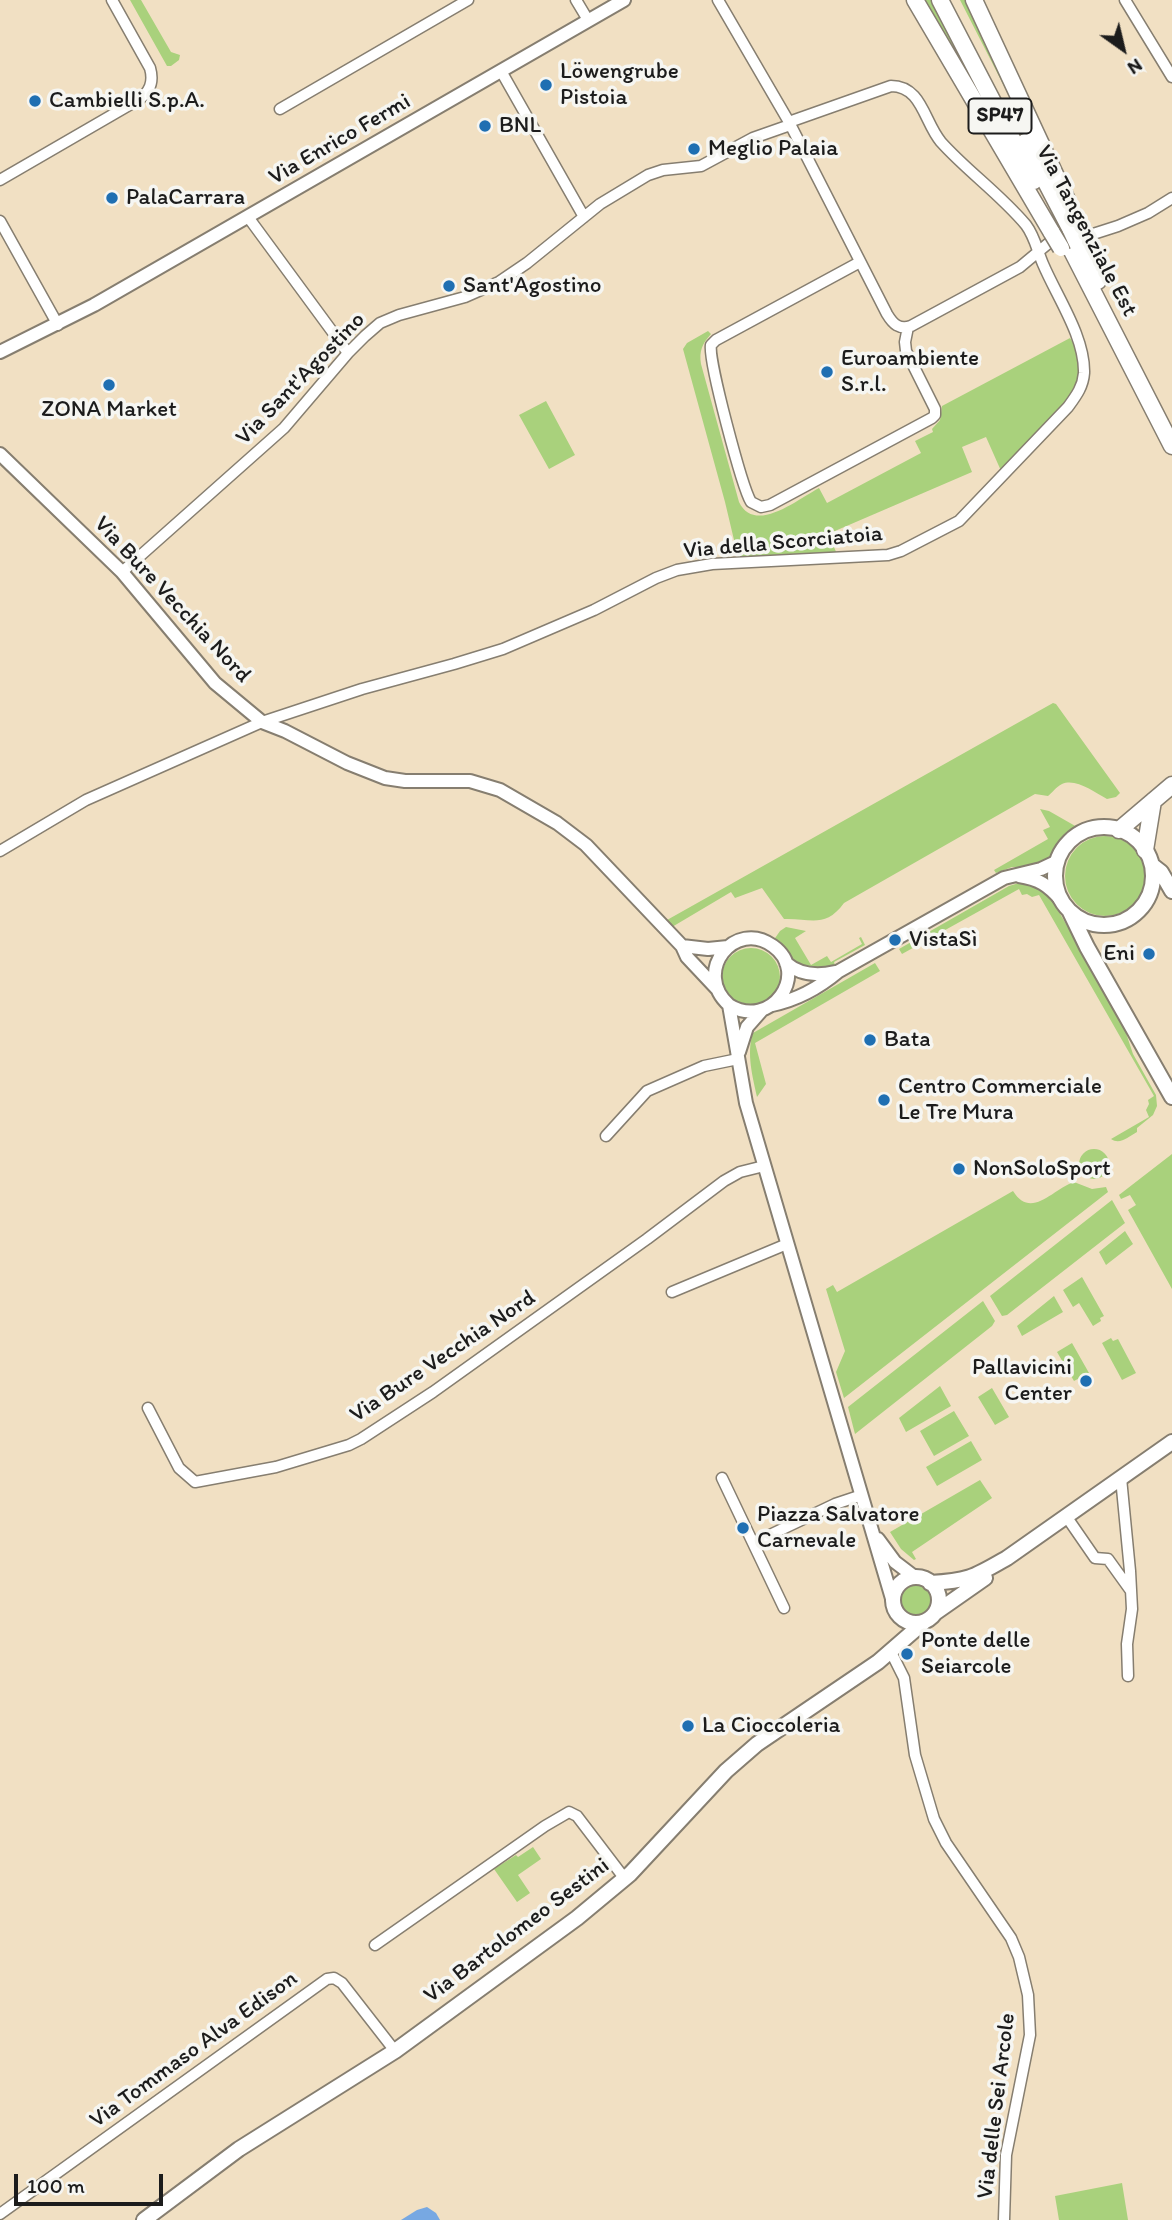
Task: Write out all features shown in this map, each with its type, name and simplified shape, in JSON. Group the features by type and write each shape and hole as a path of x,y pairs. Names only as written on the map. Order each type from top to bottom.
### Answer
{"main road":[{"path":"915,0 1070,238 1094,283"},
{"name":"Via Tangenziale Est","path":"940,0 1070,238"},
{"name":"Via Tangenziale Est","path":"953,0 1070,238"},
{"path":"974,0 1070,238 1094,283"},
{"name":"Via Tangenziale Est","path":"1094,283 1172,425"},
{"name":"Via Tangenziale Est","path":"1094,283 1172,446"},
{"path":"1119,830 1170,787"},
{"path":"1065,905 1083,921 1100,925 1124,921 1138,911 1148,898 1153,882 1148,857 1153,801"},
{"path":"1172,891 1161,872 1134,838 1119,830 1097,828 1082,833 1065,848 1055,877 1065,905 1087,947 1172,1097"},
{"path":"892,1650 894,1593 898,1586 908,1579 965,1580 1007,1558 1172,1442"},
{"name":"Via Bartolomeo Sestini","path":"144,2220 239,2149 395,2051 577,1918 625,1879 726,1772 757,1744 892,1650 930,1617 994,1572 1007,1558"},
{"path":"895,1608 909,1622 930,1617 938,1597 923,1580"}],"street":[{"path":"0,180 138,100 147,92 152,78 150,68 112,0"},
{"path":"280,109 468,0"},
{"path":"576,0 588,20"},
{"name":"Via Enrico Fermi","path":"0,352 58,325 624,0"},
{"path":"718,0 789,123 890,319 898,326 908,327 1020,267 1050,242 1090,235 1127,222 1172,198"},
{"path":"1125,0 1172,77"},
{"path":"501,71 584,217"},
{"name":"Via Sant'Agostino","path":"122,572 284,428 373,328 390,319 465,298 499,282 608,199 648,175 663,170 701,166 753,138 891,86 908,89 914,95 938,138 1022,221 1030,230 1039,251"},
{"path":"248,217 348,353"},
{"path":"0,221 58,325"},
{"name":"Via della Scorciatoia","path":"0,851 86,800 262,722 362,689 497,651 594,610 677,570 712,564 888,555 952,526 1068,407 1083,381 1081,349 1039,251"},
{"path":"860,262 711,345 710,358 746,489 754,505 765,507 935,415 935,409 906,351 908,327"},
{"name":"Via Bure Vecchia Nord","path":"0,454 122,572 215,683 262,722 346,763 385,778 413,782 470,781 500,790 557,822 586,845 682,946 687,957 718,990"},
{"path":"729,1005 745,1011 767,1008 793,999 995,882 1058,862"},
{"path":"1012,875 1045,883 1065,905"},
{"path":"682,946 708,949 728,947 744,939 762,940 777,949 791,967 813,975 839,971"},
{"path":"728,947 719,957 715,970 718,990 729,1005 743,1092 895,1608"},
{"path":"738,1059 745,1032 785,989 788,973 786,962"},
{"path":"606,1136 647,1091 704,1066 738,1059"},
{"name":"Via Bure Vecchia Nord","path":"148,1408 179,1468 195,1482 276,1467 349,1445 381,1428 433,1392 724,1181 740,1172 764,1166"},
{"path":"672,1293 787,1244"},
{"path":"722,1478 784,1608"},
{"path":"1121,1478 1132,1609 1127,1644 1128,1676"},
{"path":"753,1543 835,1504 862,1495"},
{"path":"1066,1516 1095,1558 1108,1559 1131,1592"},
{"path":"872,1529 890,1556 903,1569 923,1580"},
{"name":"Via delle Sei Arcole","path":"892,1650 904,1678 915,1755 934,1819 946,1843 1012,1938 1028,1995 1030,2035 1006,2155 1004,2220"},
{"path":"375,1945 569,1812 577,1816 625,1879"},
{"name":"Via Tommaso Alva Edison","path":"0,2214 318,1984 330,1978 337,1978 342,1983 395,2051"}],"green space":[{"path":"130,0 141,0 171,52 180,55 179,60 171,66 167,66"},
{"path":"919,0 935,0 1032,186"},
{"path":"960,0 971,0 1051,178"},
{"path":"708,331 711,334 702,348 701,364 739,502 746,511 755,515 777,512 819,488 827,503 921,453 915,441 933,432 932,429 940,420 942,406 1070,338 1076,347 1079,368 1071,396 1002,473 986,437 962,447 972,472 828,534 838,556 739,561 683,349 687,343"},
{"path":"546,401 575,455 549,469 519,415"},
{"path":"1053,703 1120,793 1116,797 1107,799 1073,783 1062,784 1048,796 1035,794 844,903 824,919 784,919 762,888 735,898 731,892 672,927 667,920"},
{"path":"1040,809 1049,811 1077,827 1061,840 1047,860 1032,867 1012,867 996,873 994,870 1048,839 1043,830 1050,827"},
{"path":"1105,836 1120,839 1133,848 1142,861 1145,876 1142,891 1133,904 1120,913 1105,916 1090,913 1077,904 1068,891 1065,876 1068,861 1077,848 1090,839"},
{"path":"1019,883 1041,888 1051,898 1122,1021 1133,1054 1156,1095 1157,1106 1153,1115 1137,1128 1137,1132 1124,1140 1111,1139 1149,1117 1146,1110 1148,1100 1154,1096 1039,895 1022,895 1019,889 902,954 899,949 1009,886"},
{"path":"786,927 806,931 795,938 811,965 827,956 831,962 862,944 859,938 861,937 865,945 834,962 835,965 816,969 793,960 773,941"},
{"path":"745,948 757,948 772,956 780,971 780,983 772,998 757,1006 745,1006 730,998 722,983 722,971 730,956"},
{"path":"875,963 880,971 755,1043 766,1084 757,1097 750,1057 753,1033"},
{"path":"1094,1149 1105,1153 1109,1164 1105,1175 1094,1179 1083,1175 1079,1164 1083,1153"},
{"path":"1172,1154 1172,1289 1128,1210 1136,1205 1130,1195 1121,1199 1119,1195"},
{"path":"1074,1182 1092,1189 1106,1187 1108,1192 844,1398 836,1372 845,1351 826,1289 833,1285 837,1292 1013,1191 1027,1203 1035,1203"},
{"path":"1112,1200 1125,1223 1007,1315 1002,1316 990,1296"},
{"path":"1125,1231 1133,1244 1106,1265 1099,1252"},
{"path":"1082,1277 1104,1316 1093,1326 1079,1303 1073,1307 1063,1290"},
{"path":"1054,1296 1063,1312 1022,1336 1017,1326"},
{"path":"983,1301 995,1321 992,1326 855,1434 848,1407"},
{"path":"1111,1338 1113,1341 1118,1339 1136,1373 1122,1380 1102,1343"},
{"path":"1072,1343 1089,1373 1074,1381 1057,1352"},
{"path":"940,1386 951,1406 906,1432 899,1418"},
{"path":"992,1388 1009,1417 995,1425 978,1397"},
{"path":"954,1411 969,1436 934,1456 920,1431"},
{"path":"971,1441 982,1460 937,1486 926,1467"},
{"path":"980,1480 992,1498 912,1552 916,1559 901,1549 890,1532"},
{"path":"916,1584 927,1589 932,1600 927,1611 916,1616 905,1611 900,1600 905,1589"},
{"path":"533,1847 541,1859 518,1875 530,1893 517,1902 494,1869"},
{"path":"1122,2183 1128,2220 1059,2220 1055,2196"}],"water":[{"path":"427,2207 436,2213 440,2220 401,2220 417,2210"}],"place":[{"name":"Löwengrube Pistoia","path":"546,85"},
{"name":"Cambielli S.p.A.","path":"35,101"},
{"name":"BNL","path":"485,126"},
{"name":"Meglio Palaia","path":"694,149"},
{"name":"PalaCarrara","path":"112,198"},
{"name":"Sant'Agostino","path":"449,286"},
{"name":"Euroambiente S.r.l.","path":"827,372"},
{"name":"ZONA Market","path":"109,385"},
{"name":"VistaSì","path":"895,940"},
{"name":"Eni","path":"1149,954"},
{"name":"Bata","path":"870,1040"},
{"name":"Centro Commerciale Le Tre Mura","path":"884,1100"},
{"name":"NonSoloSport","path":"959,1169"},
{"name":"Pallavicini Center","path":"1086,1381"},
{"name":"Piazza Salvatore Carnevale","path":"743,1528"},
{"name":"Ponte delle Seiarcole","path":"907,1654"},
{"name":"La Cioccoleria","path":"688,1726"}]}
